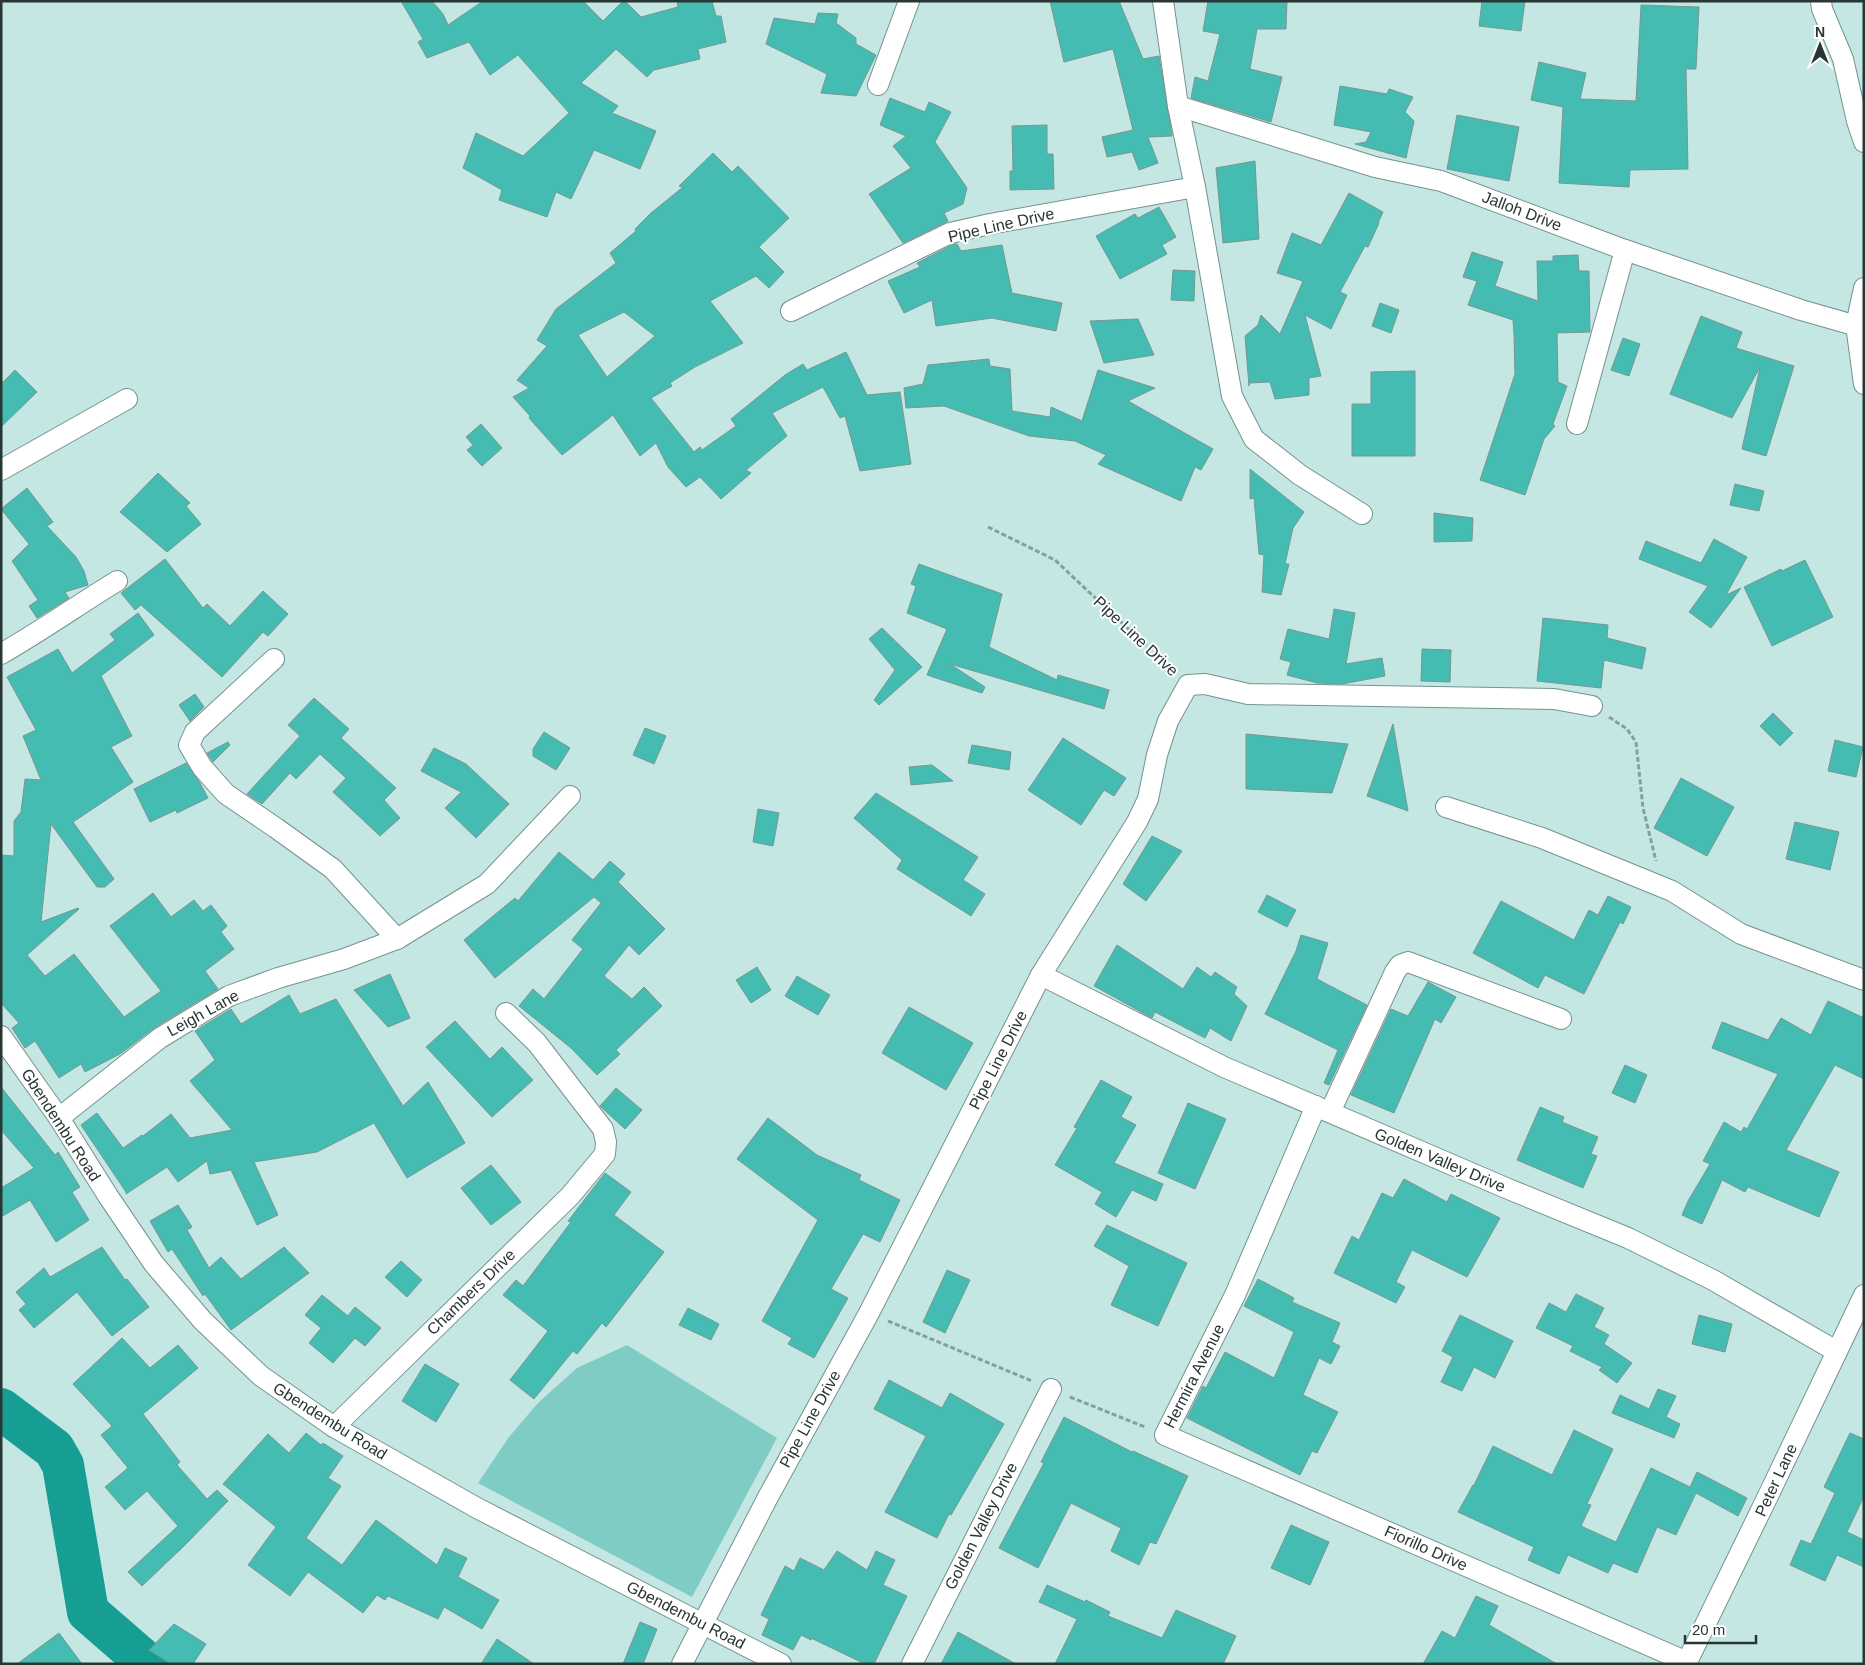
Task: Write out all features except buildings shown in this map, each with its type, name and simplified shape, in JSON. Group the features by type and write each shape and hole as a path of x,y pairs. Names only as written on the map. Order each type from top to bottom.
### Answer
{"street":[{"path":"878,85 909,1"},
{"path":"1163,1 1178,106 1195,187 1232,396 1254,439 1300,475 1362,514"},
{"path":"1821,1 1822,9 1843,59 1857,122 1864,142"},
{"name":"Jalloh Drive","path":"1178,106 1375,168 1441,181 1625,250 1802,310 1860,326"},
{"name":"Pipe Line Drive","path":"791,311 950,233 1195,187"},
{"path":"1577,424 1625,250"},
{"path":"1864,288 1860,326 1864,384"},
{"path":"1,470 127,399"},
{"path":"1,654 40,632 79,604 117,581"},
{"path":"274,659 196,732 189,745 202,767 226,794 333,869 397,940"},
{"path":"1188,685 1204,684 1248,694 1554,699 1592,706"},
{"name":"Pipe Line Drive","path":"682,1664 768,1497 869,1312 1041,975 1137,822 1148,799 1157,756 1168,721 1188,685"},
{"name":"Leigh Lane","path":"59,1118 160,1038 229,996 278,978 344,959 397,940 487,884 570,796"},
{"path":"1446,807 1542,838 1672,891 1741,934 1864,980"},
{"name":"Hermira Avenue","path":"1166,1435 1323,1109 1400,965 1408,962 1561,1019"},
{"name":"Golden Valley Drive","path":"1041,975 1224,1067 1628,1238 1713,1280 1836,1351"},
{"name":"Chambers Drive","path":"334,1427 570,1196 605,1154 606,1142 603,1129 537,1043 506,1013"},
{"name":"Gbendembu Road","path":"1,1036 59,1118 154,1264 203,1321 261,1376 334,1427 476,1508 782,1664"},
{"name":"Peter Lane","path":"1686,1663 1768,1498 1864,1295"},
{"name":"Golden Valley Drive","path":"912,1664 1051,1389"},
{"name":"Fiorillo Drive","path":"1166,1435 1686,1663"}],"path":[{"name":"Pipe Line Drive","path":"988,527 1054,560 1188,685"},
{"path":"1592,706 1627,729 1636,742 1643,808 1655,858 1672,891"},
{"name":"Hermira Avenue","path":"869,1312 1051,1389 1166,1435"}],"shaded area":[{"path":"627,1345 777,1438 692,1597 478,1483 509,1437 538,1403 577,1368"}],"waterway":[{"path":"1,1409 54,1449 63,1465 88,1612 148,1664"}]}
